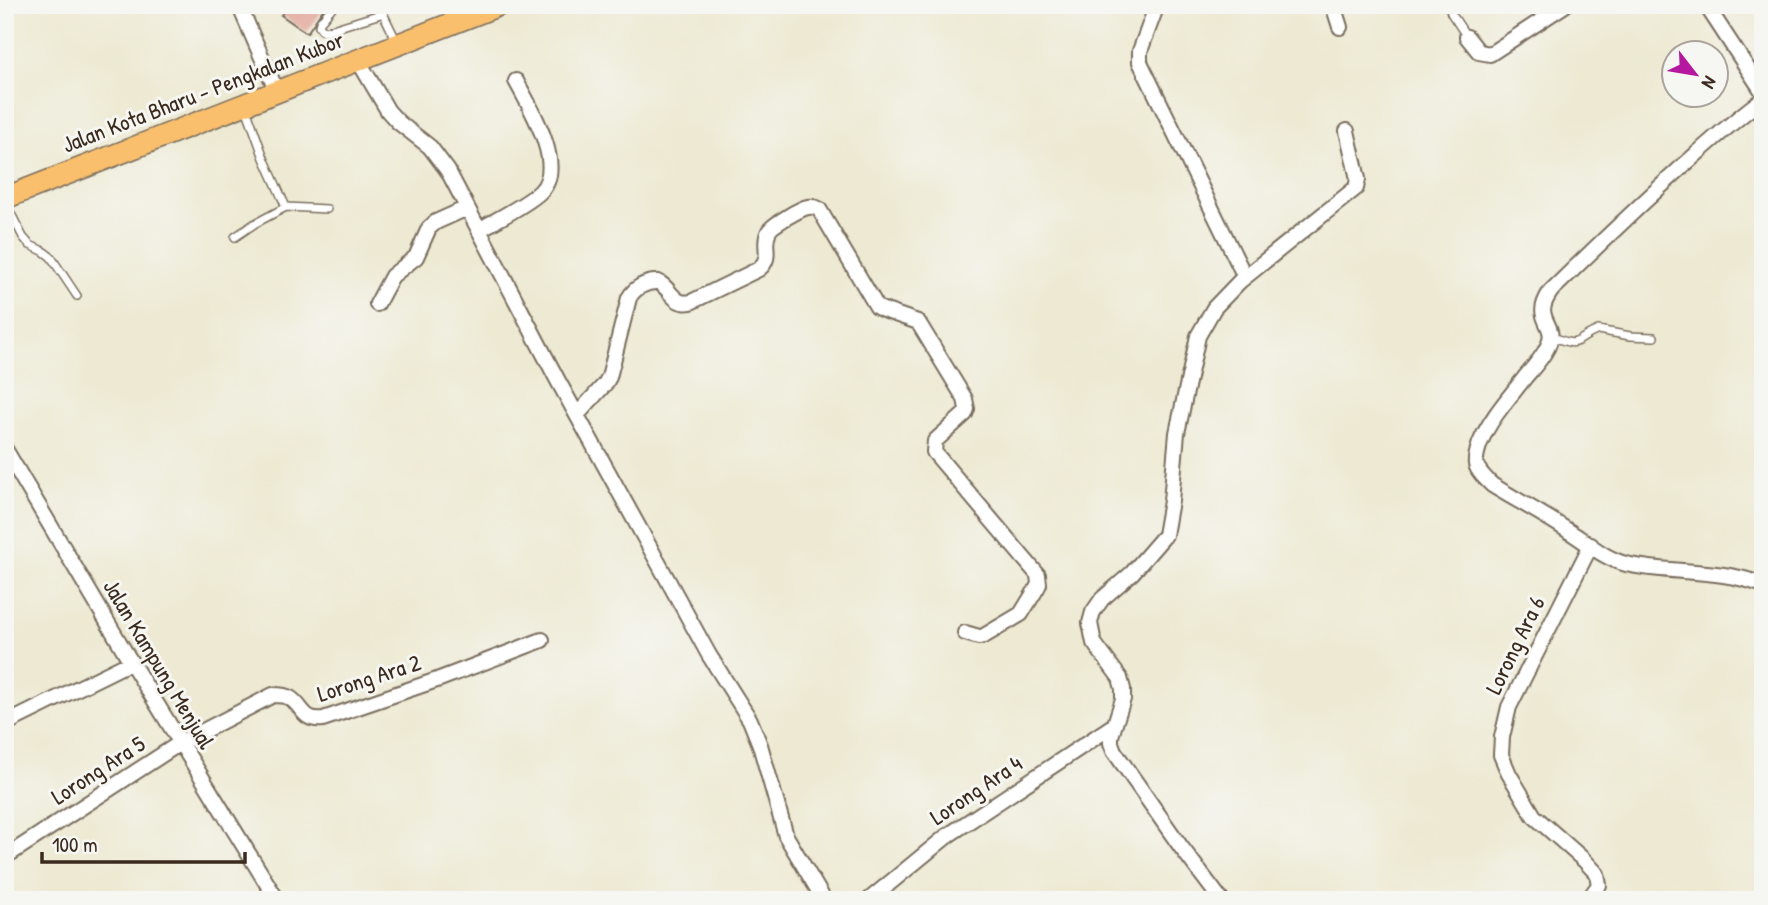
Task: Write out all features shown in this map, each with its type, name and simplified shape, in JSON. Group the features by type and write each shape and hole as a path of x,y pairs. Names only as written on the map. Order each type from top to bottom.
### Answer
{"main road":[{"name":"Jalan Kota Bharu - Pengkalan Kubor","path":"5,200 499,5"}],"street":[{"path":"239,5 277,92"},
{"path":"1157,5 1140,51 1140,62 1245,277"},
{"path":"1333,5 1340,27"},
{"path":"1467,37 1479,52 1490,54 1565,5"},
{"path":"1706,5 1763,92"},
{"path":"358,60 388,111 430,147 448,171 577,415 709,655 750,720 760,745 786,836 824,900"},
{"path":"479,230 535,196 544,188 549,178 551,158 516,81"},
{"path":"1763,99 1739,116 1656,190 1551,291 1545,300 1542,313 1549,327 1550,344 1495,414 1477,450 1476,464 1492,485 1613,560 1654,569 1734,577 1763,585"},
{"path":"1221,900 1114,751 1111,736 1123,699 1123,689 1120,678 1094,643 1090,624 1093,612 1102,599 1132,573 1165,535 1177,433 1198,336 1214,307 1245,277 1356,188 1358,179 1348,131"},
{"path":"376,304 392,276 416,257 429,228 467,208"},
{"path":"577,415 607,381 629,298 633,292 648,283 658,282 676,301 691,302 760,269 766,263 767,239 771,228 804,208 819,209 875,304 883,310 918,322 965,399 965,414 935,441 934,452 1038,575 1039,584 1021,614 984,636 965,633"},
{"name":"Jalan Kampung Menjual","path":"5,449 131,662 277,900"},
{"name":"Lorong Ara 6","path":"1588,900 1599,885 1597,874 1534,816 1509,774 1501,754 1509,706 1591,545"},
{"name":"Lorong Ara 2","path":"180,743 273,695 290,698 305,715 315,720 323,719 542,640"},
{"path":"5,724 131,662"},
{"name":"Lorong Ara 4","path":"869,900 947,836 1114,725"},
{"name":"Lorong Ara 5","path":"5,858 180,743"}],"lane":[{"path":"334,5 320,22 322,30 384,13"},
{"path":"379,5 398,44"},
{"path":"1449,5 1451,13 1467,37"},
{"path":"245,104 264,158 286,207"},
{"path":"5,200 23,237 30,245 51,257 77,296"},
{"path":"235,237 286,207 327,209"},
{"path":"1550,335 1570,344 1577,343 1598,330 1654,337"}],"building":[{"path":"288,5 326,5 307,33 281,15"}]}
